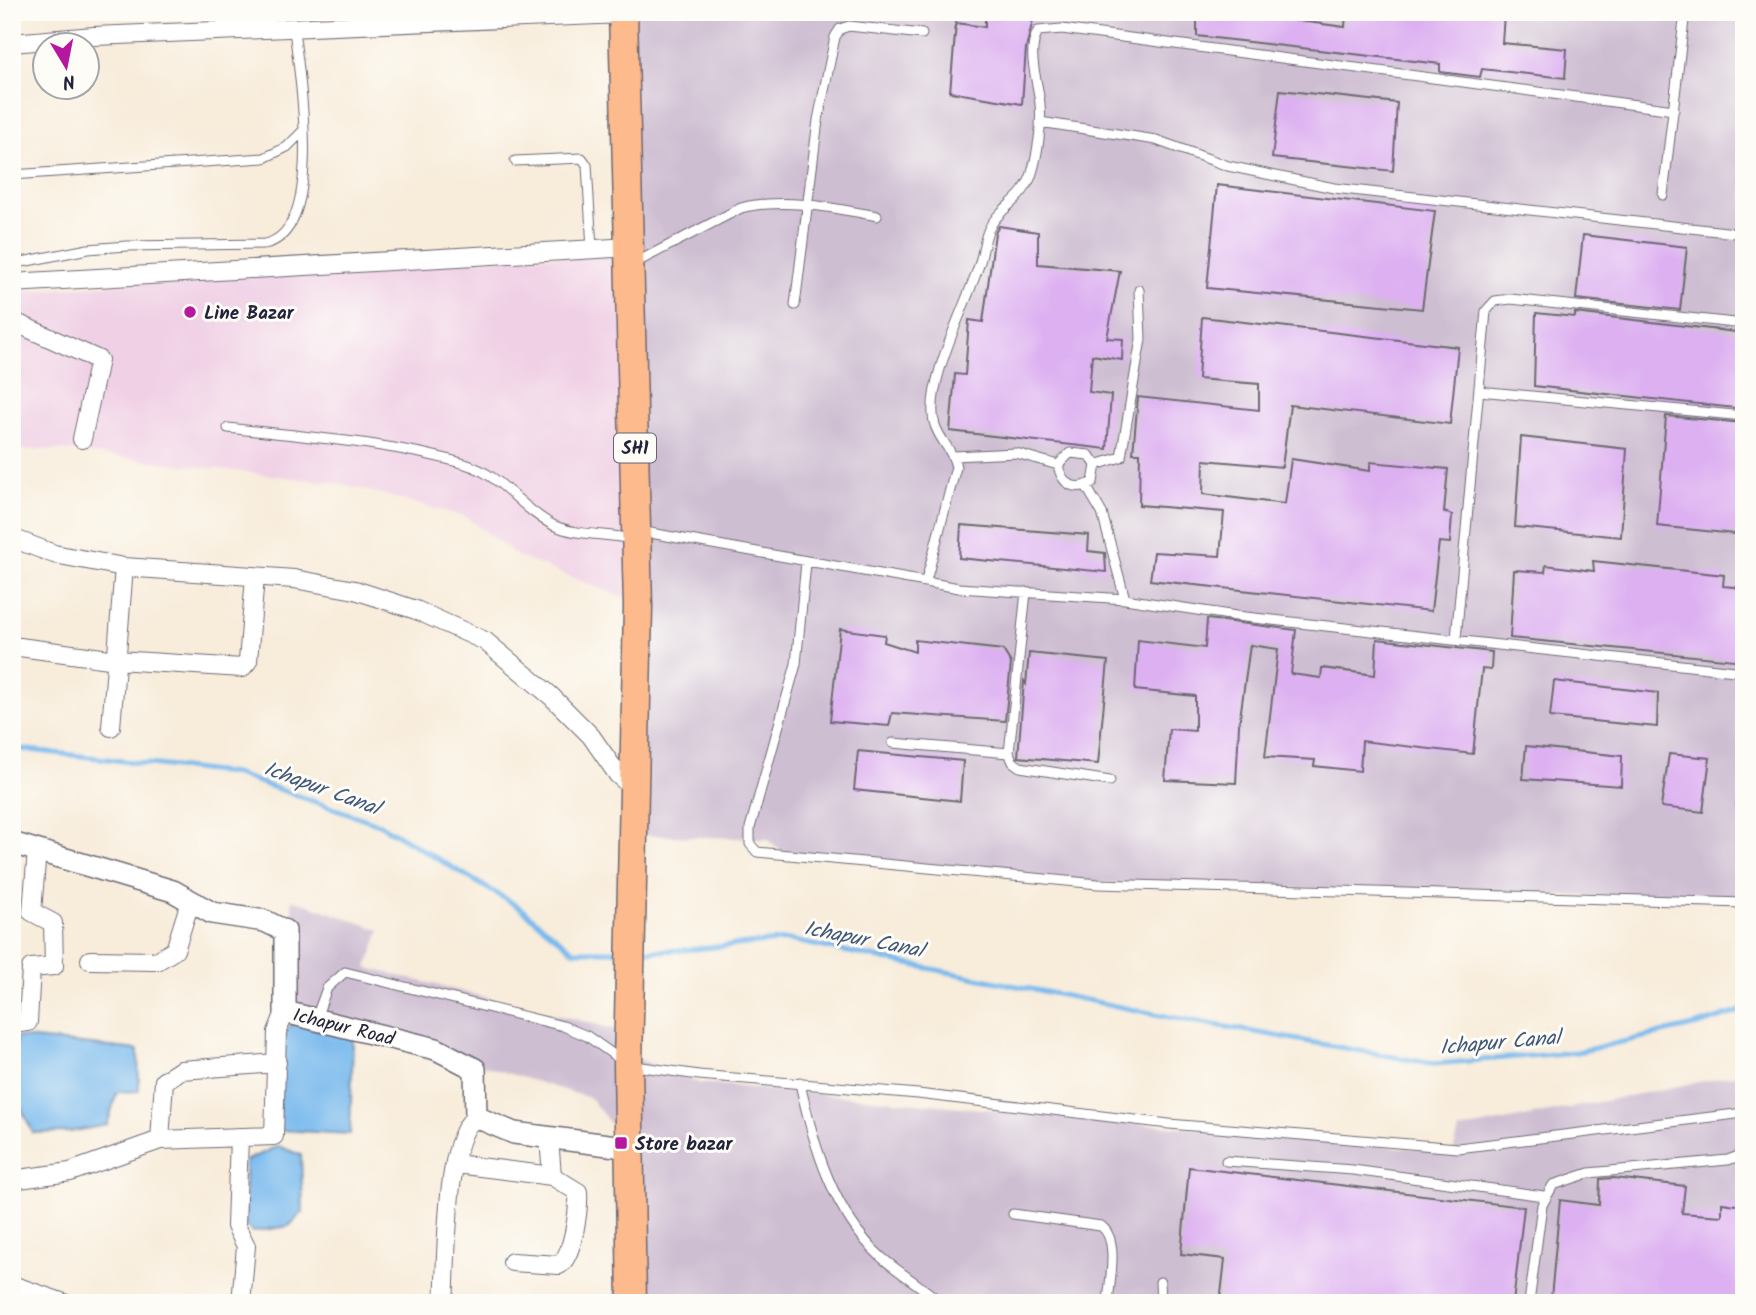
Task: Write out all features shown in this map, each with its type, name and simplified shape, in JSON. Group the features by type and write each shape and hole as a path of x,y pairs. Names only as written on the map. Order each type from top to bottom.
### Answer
{"main road":[{"name":"SH1","path":"624,13 638,606 628,1065 632,1148 632,1303"}],"street":[{"path":"12,43 94,36 293,30 624,13"},
{"path":"12,283 592,249 631,256"},
{"path":"12,321 99,360 82,439"},
{"path":"12,529 54,554"},
{"path":"12,538 54,554 124,567 293,579 355,590 416,610 485,642 551,696 591,736 618,775 633,788"},
{"path":"111,727 124,567"},
{"path":"12,646 117,660 242,668 247,665 255,577"},
{"name":"Ichapur Road","path":"12,843 173,891 212,913 265,921 285,931 285,1012 436,1049 475,1069 476,1117"},
{"path":"12,1024 28,1022 31,968 54,966 53,923 32,912 37,850"},
{"path":"90,960 157,961 176,950 190,902"},
{"path":"12,1180 69,1172 160,1140 274,1136 277,1032 285,1012"},
{"path":"160,1140 164,1081 172,1074 181,1070 276,1063"},
{"path":"444,1303 448,1203 463,1132 476,1117 514,1133 632,1148"},
{"path":"239,1137 236,1226 246,1246 241,1303"},
{"path":"549,1138 552,1176"},
{"path":"456,1164 552,1176 578,1192 577,1213 568,1258 559,1265 512,1262"},
{"path":"12,1285 64,1303"}],"lane":[{"path":"1663,195 1685,12"},
{"path":"795,305 818,120 835,37 840,29 849,26 922,34"},
{"path":"926,581 955,476 954,456 935,425 937,385 952,329 980,263 988,231 994,221 1020,198 1032,173 1040,122 1040,103 1032,66 1035,36 1043,29 1674,110"},
{"path":"12,264 89,249 273,243 294,219 299,206 304,130 303,95 293,30"},
{"path":"1040,122 1156,140 1193,156 1228,166 1335,188 1744,234"},
{"path":"12,175 264,158 287,147 304,130"},
{"path":"515,161 582,158 587,164 592,249"},
{"path":"631,256 741,208 759,203 808,205 877,216"},
{"path":"1096,465 1121,457 1141,339 1139,290"},
{"path":"1456,639 1486,311 1494,301 1511,299 1744,324"},
{"path":"1479,391 1744,416"},
{"path":"228,428 373,447 467,465 496,480 540,516 564,530 636,535 959,588 1125,599 1236,616 1744,672"},
{"path":"1058,465 1070,453 1078,452 1088,456 1096,465"},
{"path":"954,456 1016,453 1058,465"},
{"path":"1058,465 1066,484 1079,488 1093,482 1096,465"},
{"path":"1086,486 1102,513 1125,599"},
{"path":"806,563 796,664 750,828 750,844 757,852 1098,884 1744,903"},
{"path":"1026,592 1009,753 1013,762 1020,767 1110,781"},
{"path":"893,743 1009,753"},
{"path":"1744,766 1744,811"},
{"path":"315,1020 327,988 345,972 563,1026 587,1036 628,1065 699,1075 918,1094 1170,1124 1458,1148 1744,1113"},
{"path":"800,1083 810,1132 843,1209 881,1256 942,1303"},
{"path":"1529,1303 1544,1196 1553,1185 1577,1176 1728,1160 1744,1154"},
{"path":"1226,1161 1353,1170 1544,1196"},
{"path":"1013,1214 1101,1226 1108,1231 1111,1243 1108,1303"},
{"path":"1160,1282 1161,1303"}],"shaded area":[{"path":"629,12 1744,12 1744,901 1086,882 782,852 767,839 641,835"},
{"path":"625,252 630,600 519,557 466,517 343,484 60,450 12,450 12,293 226,274"},
{"path":"292,899 380,930 367,968 618,1030 619,1135 590,1098 293,1008"},
{"path":"633,1057 699,1083 1453,1152 1459,1130 1744,1073 1744,1303 631,1303"}],"water":[{"path":"292,1023 353,1039 350,1134 278,1130 284,1034"},
{"path":"16,1037 138,1050 139,1091 117,1092 107,1125 70,1132 33,1133 12,1089"},
{"path":"278,1146 301,1155 303,1212 289,1226 252,1232 245,1225 245,1161"}],"building":[{"path":"985,12 1011,15 1011,12 1035,12 1026,48 1022,104 950,92 956,23 985,27"},
{"path":"1197,12 1233,12 1345,27 1346,12 1504,14 1502,43 1567,49 1565,78 1482,69 1480,77 1440,72 1440,64 1197,36"},
{"path":"1280,90 1397,103 1393,171 1272,158"},
{"path":"1217,185 1435,211 1422,309 1207,288"},
{"path":"999,226 1038,232 1038,264 1120,271 1107,338 1123,339 1122,360 1092,355 1089,392 1111,395 1107,449 950,431 955,374 965,375 969,320 983,322 995,233"},
{"path":"1583,235 1687,247 1680,310 1576,299"},
{"path":"1536,313 1575,317 1575,313 1744,333 1744,409 1534,386"},
{"path":"1202,317 1458,347 1450,424 1290,405 1282,467 1204,460 1203,494 1285,504 1291,459 1370,471 1370,462 1448,469 1444,512 1452,515 1450,543 1439,542 1431,611 1150,580 1154,552 1220,556 1224,512 1139,505 1140,453 1133,453 1138,397 1259,410 1259,384 1198,379"},
{"path":"1666,416 1744,423 1744,535 1657,526"},
{"path":"1521,437 1627,449 1621,537 1515,527"},
{"path":"961,525 1089,535 1088,551 1105,553 1106,572 959,558"},
{"path":"1593,561 1724,575 1723,586 1744,588 1744,661 1510,638 1514,570 1545,572 1546,565 1594,571"},
{"path":"1207,619 1296,630 1291,674 1321,678 1322,668 1375,675 1377,639 1492,652 1491,670 1482,669 1473,754 1362,741 1360,771 1314,766 1315,760 1265,757 1278,649 1250,645 1239,725 1236,783 1165,780 1169,729 1195,731 1195,696 1135,690 1138,640 1205,648"},
{"path":"840,629 885,635 884,642 915,652 915,640 1003,650 1011,663 1005,721 892,713 889,726 830,721"},
{"path":"1029,653 1108,661 1098,764 1018,757"},
{"path":"1554,681 1658,693 1657,727 1550,717"},
{"path":"1526,746 1622,756 1621,786 1523,779"},
{"path":"858,751 963,761 960,801 854,790"},
{"path":"1669,754 1710,758 1703,812 1661,807"},
{"path":"1189,1167 1524,1207 1513,1303 1220,1303 1225,1259 1181,1254"},
{"path":"1614,1178 1685,1186 1682,1213 1722,1216 1722,1203 1744,1206 1744,1303 1594,1303 1551,1298 1560,1200 1599,1205 1600,1179"}],"waterway":[{"name":"Ichapur Canal","path":"12,748 235,774 379,824 519,907 574,951 622,951"},
{"name":"Ichapur Canal","path":"639,951 683,950 789,940 1170,1017 1434,1064 1577,1052 1698,1025 1744,1010"}],"place":[{"name":"Line Bazar","path":"190,312"},
{"name":"Store bazar","path":"621,1143"}]}
